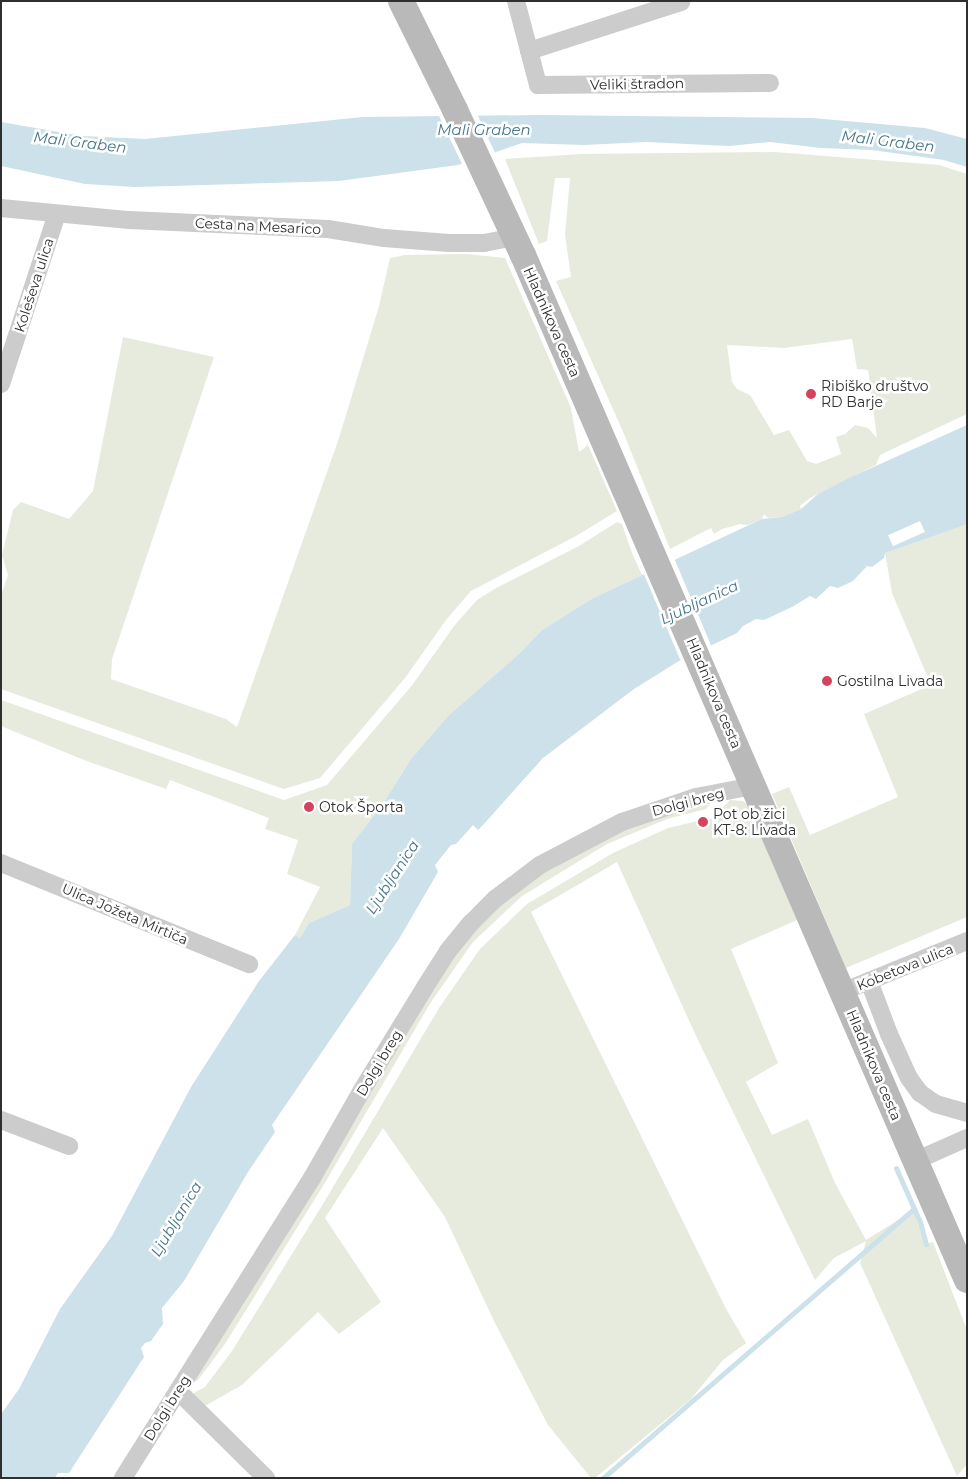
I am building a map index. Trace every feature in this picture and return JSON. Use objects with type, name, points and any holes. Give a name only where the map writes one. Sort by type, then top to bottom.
[{"type":"main road","name":"Hladnikova cesta","points":[[401,1],[515,237],[967,1280]]},
{"type":"street","name":"Veliki štradon","points":[[516,1],[538,85],[770,83]]},
{"type":"street","points":[[529,51],[681,2]]},
{"type":"street","name":"Cesta na Mesarico","points":[[1,208],[129,220],[328,229],[384,238],[449,243],[484,244],[515,237]]},
{"type":"street","name":"Koleševa ulica","points":[[1,384],[57,214]]},
{"type":"street","name":"Dolgi breg","points":[[123,1478],[312,1178],[425,986],[448,950],[471,923],[495,899],[540,865],[622,822],[696,797],[753,786]]},
{"type":"street","name":"Ulica Jožeta Mirtiča","points":[[1,863],[249,964]]},
{"type":"street","name":"Kobetova ulica","points":[[842,992],[967,941]]},
{"type":"street","name":"Hladnikova cesta","points":[[868,981],[909,1078],[920,1093],[936,1104],[967,1113]]},
{"type":"street","points":[[1,1120],[69,1146]]},
{"type":"street","points":[[915,1161],[967,1138]]},
{"type":"street","points":[[178,1392],[266,1478]]},
{"type":"shaded area","points":[[775,152],[939,165],[967,174],[967,414],[880,455],[876,465],[810,498],[800,506],[801,509],[782,517],[768,518],[764,514],[762,519],[748,525],[740,524],[722,529],[714,534],[711,528],[670,549],[624,434],[556,281],[571,277],[565,235],[570,178],[555,178],[547,241],[539,244],[505,159],[582,154]],"holes":[[[852,339],[857,369],[868,370],[877,438],[868,428],[855,425],[845,434],[836,437],[841,454],[816,464],[807,461],[789,430],[774,435],[750,395],[737,389],[732,382],[727,345],[784,348]]]},
{"type":"shaded area","points":[[466,254],[505,258],[571,408],[579,452],[588,445],[617,511],[576,536],[471,591],[446,620],[405,678],[320,778],[284,789],[1,689],[1,595],[8,575],[2,555],[13,510],[21,502],[69,519],[93,491],[123,337],[214,357],[112,659],[111,679],[226,719],[237,727],[339,438],[379,306],[390,258],[405,255]]},
{"type":"shaded area","points":[[617,522],[622,524],[642,575],[593,598],[542,630],[520,653],[448,716],[411,759],[382,805],[352,844],[350,905],[309,923],[300,938],[295,935],[320,887],[287,874],[298,840],[265,829],[269,818],[170,780],[166,789],[84,760],[1,726],[1,700],[284,800],[327,785],[413,684],[454,626],[477,600],[496,588],[579,546]]},
{"type":"shaded area","points":[[967,522],[967,917],[846,968],[772,794],[789,787],[810,835],[898,797],[864,714],[931,685],[892,593],[885,553]]},
{"type":"shaded area","points":[[730,800],[743,801],[748,805],[797,920],[731,949],[778,1063],[746,1082],[772,1135],[808,1119],[835,1183],[866,1240],[914,1210],[924,1244],[933,1242],[967,1330],[967,1464],[957,1476],[860,1263],[866,1241],[834,1258],[815,1280],[697,1038],[617,862],[531,912],[725,1307],[746,1343],[723,1360],[691,1399],[595,1478],[591,1478],[548,1425],[495,1323],[445,1217],[383,1128],[325,1218],[381,1302],[339,1334],[318,1312],[242,1385],[203,1407],[192,1394],[205,1387],[232,1351],[323,1204],[439,1008],[480,949],[527,904],[613,853],[668,828],[714,817],[713,814]]},
{"type":"shaded area","points":[[709,802],[710,804],[706,809],[667,819],[607,844],[522,896],[473,942],[431,1002],[326,1181],[225,1344],[198,1380],[187,1386],[453,952],[528,879],[604,835]]},
{"type":"water","name":"Mali Graben","points":[[542,115],[812,118],[925,128],[967,139],[967,167],[944,160],[872,150],[821,148],[770,142],[729,146],[646,142],[584,145],[522,143],[458,165],[339,181],[135,187],[85,184],[1,166],[1,122],[82,136],[145,139],[363,117]]},
{"type":"water","name":"Ljubljanica","points":[[967,425],[967,524],[885,553],[884,558],[872,567],[867,566],[853,581],[838,588],[830,586],[816,599],[810,596],[764,620],[756,619],[743,626],[737,633],[679,661],[634,689],[543,758],[478,830],[473,825],[456,844],[451,845],[435,865],[438,872],[399,939],[272,1125],[275,1132],[248,1172],[184,1281],[162,1308],[163,1324],[151,1341],[145,1343],[141,1348],[144,1357],[69,1473],[58,1473],[55,1478],[1,1478],[1,1414],[19,1389],[60,1309],[112,1236],[191,1087],[259,981],[295,935],[300,938],[309,923],[350,905],[352,844],[382,805],[411,759],[448,716],[520,653],[542,630],[593,598],[762,519],[782,517],[801,509],[818,494],[849,478]]},
{"type":"pier","points":[[438,114],[477,114],[496,155],[463,166]]},
{"type":"pier","points":[[920,521],[925,532],[893,546],[888,535]]},
{"type":"pier","points":[[674,558],[712,647],[681,661],[643,571]]},
{"type":"waterway","points":[[896,1168],[920,1222],[926,1244]]},
{"type":"waterway","points":[[603,1478],[914,1209]]},
{"type":"place","name":"Ribiško društvo RD Barje","points":[[811,394]]},
{"type":"place","name":"Gostilna Livada","points":[[827,681]]},
{"type":"place","name":"Otok Športa","points":[[309,807]]},
{"type":"place","name":"Pot ob žici KT-8: Livada","points":[[703,822]]}]
